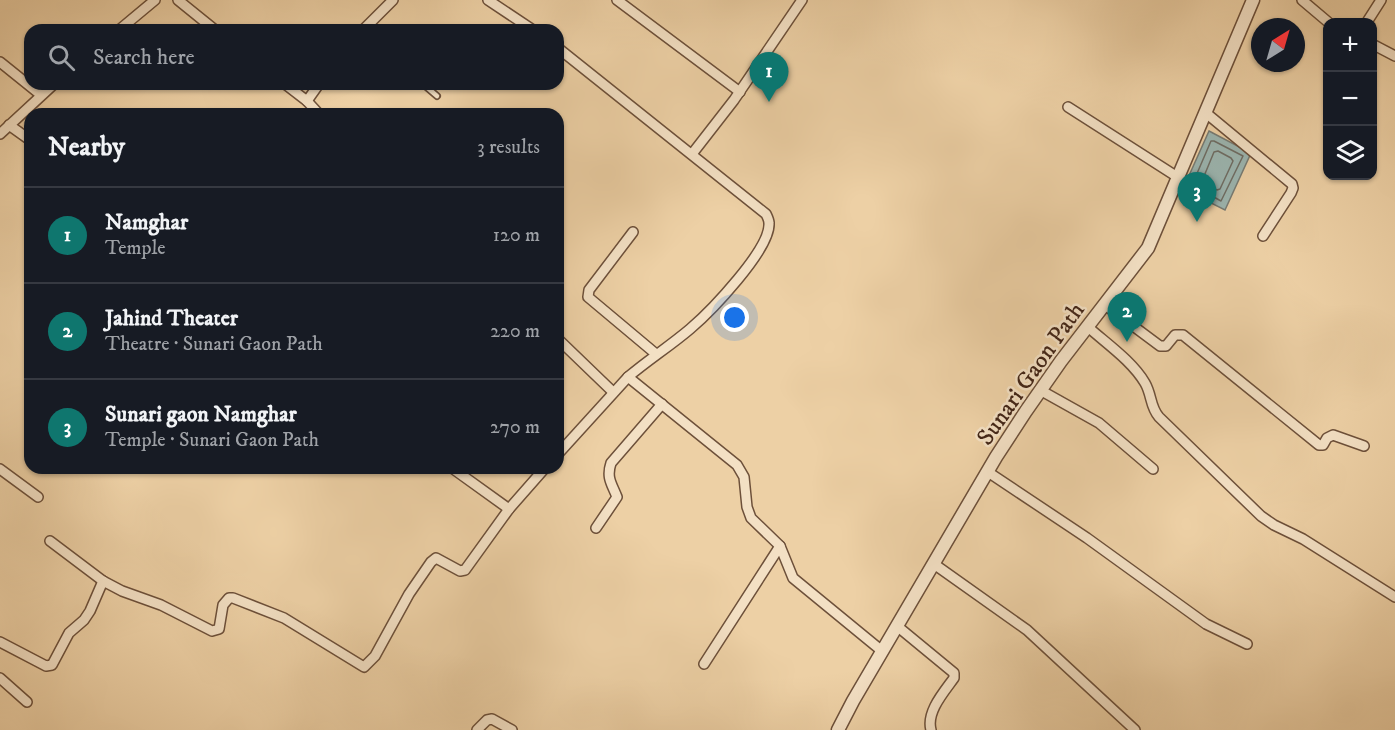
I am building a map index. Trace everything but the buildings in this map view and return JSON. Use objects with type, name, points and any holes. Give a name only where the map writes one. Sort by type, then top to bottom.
[{"type":"street","points":[[126,24],[154,0]]},
{"type":"street","points":[[178,0],[208,24]]},
{"type":"street","points":[[369,24],[393,0]]},
{"type":"street","points":[[488,0],[524,24]]},
{"type":"street","points":[[617,0],[740,92]]},
{"type":"street","points":[[692,154],[740,92],[802,0]]},
{"type":"street","name":"Sunari Gaon Path","points":[[838,730],[988,472],[1040,390],[1148,248],[1253,0]]},
{"type":"street","points":[[1302,0],[1323,18]]},
{"type":"street","points":[[1370,18],[1381,0]]},
{"type":"street","points":[[1377,47],[1395,56]]},
{"type":"street","points":[[564,53],[766,214],[770,222],[768,231],[746,270],[715,305],[689,329],[628,377],[564,447]]},
{"type":"street","points":[[0,62],[24,81]]},
{"type":"street","points":[[35,90],[41,95]]},
{"type":"street","points":[[27,108],[47,90]]},
{"type":"street","points":[[293,90],[313,108]]},
{"type":"street","points":[[307,101],[315,90]]},
{"type":"street","points":[[1068,107],[1179,177]]},
{"type":"street","points":[[0,134],[24,110]]},
{"type":"street","points":[[1206,113],[1292,184],[1291,193],[1263,236]]},
{"type":"street","points":[[9,124],[24,135]]},
{"type":"street","points":[[633,232],[589,290],[588,297],[656,354]]},
{"type":"street","points":[[1105,305],[1160,346],[1166,346],[1175,335],[1183,335],[1319,445],[1323,445],[1327,438],[1333,435],[1364,446]]},
{"type":"street","points":[[1088,327],[1139,374],[1150,392],[1152,407],[1159,417],[1261,516],[1303,539],[1395,597]]},
{"type":"street","points":[[564,345],[613,392]]},
{"type":"street","points":[[628,377],[737,465],[744,477],[745,495],[751,518],[780,546],[789,571],[799,584],[882,651]]},
{"type":"street","points":[[1040,390],[1099,423],[1152,469]]},
{"type":"street","points":[[596,528],[616,501],[608,478],[611,463],[662,404]]},
{"type":"street","points":[[0,469],[38,497]]},
{"type":"street","points":[[988,472],[1087,538],[1197,618],[1247,644]]},
{"type":"street","points":[[460,474],[509,509]]},
{"type":"street","points":[[50,542],[122,591],[161,605],[214,632],[220,627],[223,605],[227,599],[233,598],[284,618],[364,667],[375,656],[409,594],[433,560],[438,559],[460,571],[465,570],[509,509],[540,474]]},
{"type":"street","points":[[704,664],[780,546]]},
{"type":"street","points":[[934,564],[1027,630],[1135,730]]},
{"type":"street","points":[[0,642],[49,667],[55,662],[69,633],[84,620],[90,611],[103,580]]},
{"type":"street","points":[[897,626],[954,673],[954,678],[930,721],[932,730]]},
{"type":"street","points":[[0,678],[27,702]]},
{"type":"street","points":[[477,730],[487,720],[492,719],[512,730]]},
{"type":"lane","points":[[430,90],[436,96]]},
{"type":"water","points":[[1209,131],[1251,153],[1225,210],[1183,189]]},
{"type":"place","name":"Namghar","points":[[769,102]]},
{"type":"place","name":"Sunari gaon Namghar","points":[[1197,222]]},
{"type":"place","name":"Jahind Theater","points":[[1127,342]]}]
